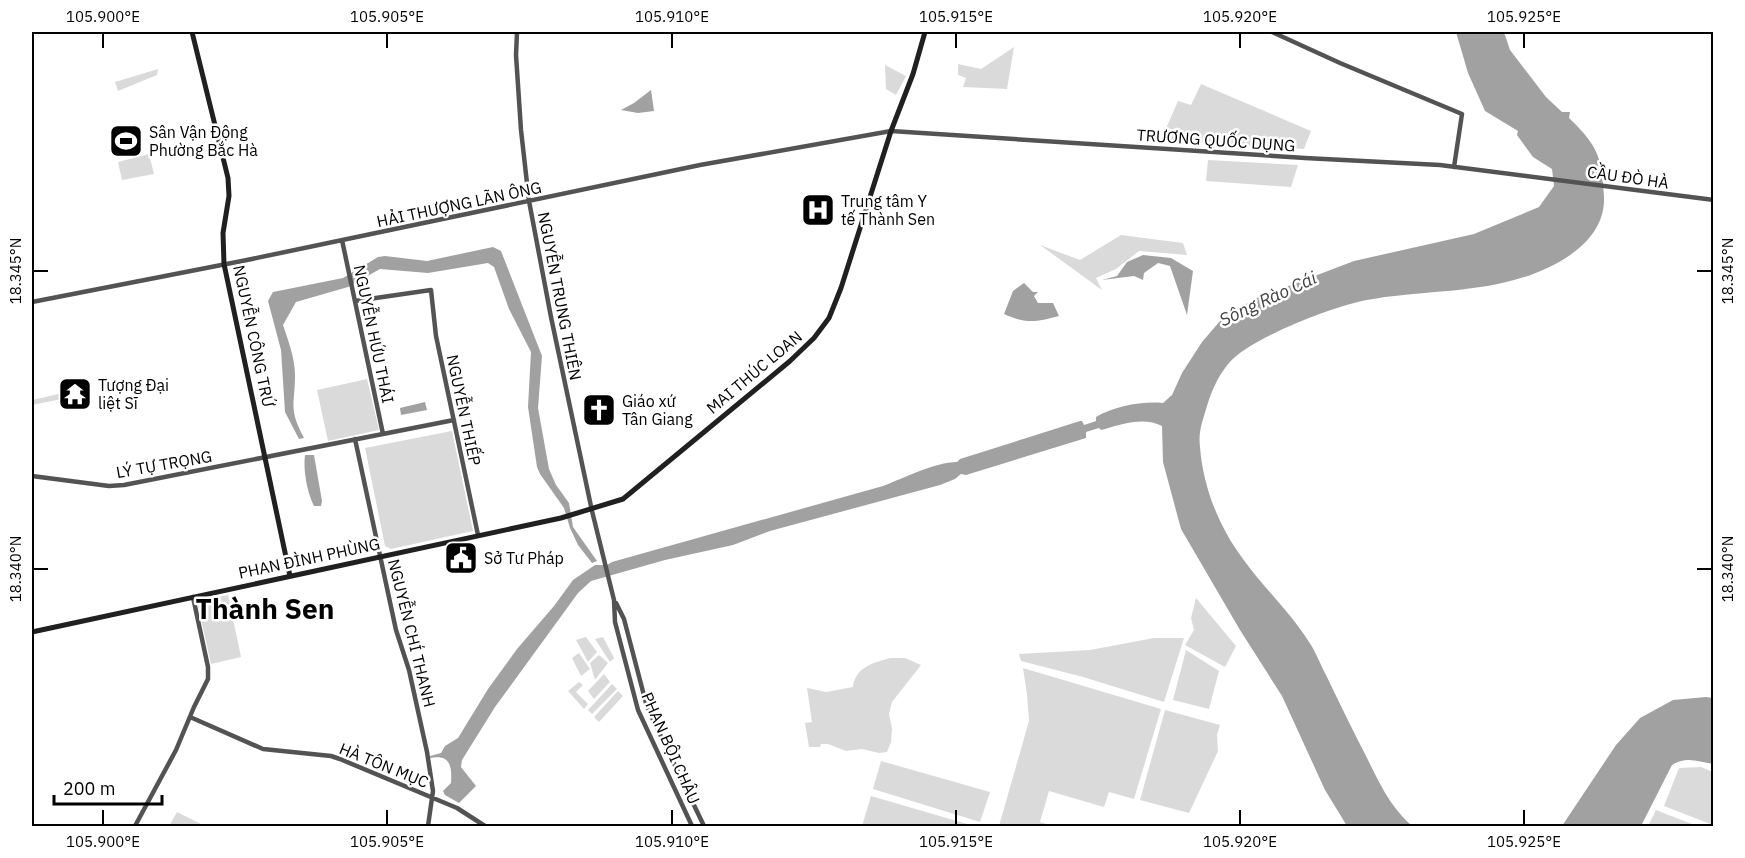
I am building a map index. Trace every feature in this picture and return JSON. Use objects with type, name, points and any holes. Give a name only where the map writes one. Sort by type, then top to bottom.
[{"type":"main road","name":"NGUYỄN CÔNG TRỨ","points":[[192,32],[228,178],[229,196],[223,233],[224,264],[290,576]]},
{"type":"main road","name":"MAI THÚC LOAN","points":[[592,511],[623,500],[759,388],[814,338],[829,318],[841,288],[891,131],[913,74],[925,32]]},
{"type":"main road","name":"PHAN ĐÌNH PHÙNG","points":[[32,632],[592,511]]},
{"type":"street","name":"NGUYỄN TRUNG THIÊN","points":[[517,32],[516,55],[521,130],[529,201],[592,511],[614,600]]},
{"type":"street","points":[[1272,32],[1462,114],[1454,167]]},
{"type":"street","name":"HẢI THƯỢNG LÃN ÔNG","points":[[32,302],[700,165],[891,131]]},
{"type":"street","name":"TRƯƠNG QUỐC DỤNG","points":[[891,131],[1454,167],[1540,177]]},
{"type":"street","name":"CẦU ĐÒ HÀ","points":[[1540,177],[1713,200]]},
{"type":"street","name":"NGUYỄN HỨU THÁI","points":[[342,240],[383,434]]},
{"type":"street","name":"NGUYỄN THIẾP","points":[[355,301],[431,290],[436,336],[478,535]]},
{"type":"street","name":"LÝ TỰ TRỌNG","points":[[32,476],[86,484],[124,485],[454,420]]},
{"type":"street","name":"NGUYỄN CHÍ THANH","points":[[355,439],[396,630],[409,670],[422,725],[433,790],[428,826]]},
{"type":"street","points":[[135,826],[176,750],[206,685],[209,673],[193,597]]},
{"type":"street","name":"PHAN BỘI CHÂU","points":[[614,600],[615,622],[638,710],[692,826]]},
{"type":"street","name":"PHAN BỘI CHÂU","points":[[614,600],[624,620],[647,707],[704,826]]},
{"type":"street","name":"HÀ TÔN MỤC","points":[[190,717],[263,749],[331,756],[463,811],[485,826]]},
{"type":"shaded area","points":[[1014,47],[1007,89],[963,87],[966,78],[958,75],[958,64],[981,69]]},
{"type":"shaded area","points":[[885,65],[906,76],[896,95],[886,89]]},
{"type":"shaded area","points":[[158,69],[157,75],[118,91],[115,82]]},
{"type":"shaded area","points":[[1201,84],[1311,131],[1304,149],[1161,140],[1178,101],[1191,105]]},
{"type":"shaded area","points":[[149,154],[154,174],[122,180],[118,162]]},
{"type":"shaded area","points":[[1208,160],[1298,165],[1291,187],[1206,181]]},
{"type":"shaded area","points":[[1121,235],[1183,243],[1187,255],[1139,251],[1116,269],[1096,278],[1102,290],[1040,245],[1080,260]]},
{"type":"shaded area","points":[[367,379],[379,430],[328,441],[317,390]]},
{"type":"shaded area","points":[[81,389],[82,395],[32,405],[32,400]]},
{"type":"shaded area","points":[[452,431],[473,531],[391,549],[385,546],[365,448]]},
{"type":"shaded area","points":[[228,595],[241,657],[211,664],[197,601]]},
{"type":"shaded area","points":[[1196,598],[1236,646],[1225,667],[1185,645],[1194,630],[1191,618]]},
{"type":"shaded area","points":[[586,637],[597,652],[588,662],[576,640]]},
{"type":"shaded area","points":[[603,637],[614,658],[610,662],[595,639]]},
{"type":"shaded area","points":[[1154,638],[1184,638],[1164,702],[1021,661],[1019,654],[1090,650]]},
{"type":"shaded area","points":[[1186,650],[1219,671],[1209,709],[1173,700]]},
{"type":"shaded area","points":[[579,653],[590,669],[581,676],[572,658]]},
{"type":"shaded area","points":[[599,655],[608,663],[595,680],[590,663]]},
{"type":"shaded area","points":[[890,658],[905,658],[921,665],[892,702],[889,714],[892,728],[891,742],[887,752],[879,753],[862,749],[846,751],[828,744],[809,747],[805,723],[812,722],[807,688],[826,692],[853,687],[857,675],[866,667]]},
{"type":"shaded area","points":[[1023,668],[1161,709],[1134,799],[1109,792],[1104,807],[1049,791],[1040,822],[1053,826],[999,826],[1029,721]]},
{"type":"shaded area","points":[[604,674],[610,682],[594,699],[588,691]]},
{"type":"shaded area","points":[[579,682],[583,685],[576,692],[588,704],[584,709],[568,691]]},
{"type":"shaded area","points":[[612,684],[617,689],[592,714],[588,710]]},
{"type":"shaded area","points":[[618,691],[623,696],[599,722],[594,717]]},
{"type":"shaded area","points":[[1165,710],[1220,725],[1217,735],[1218,751],[1189,813],[1140,800]]},
{"type":"shaded area","points":[[881,761],[990,792],[980,822],[873,789]]},
{"type":"shaded area","points":[[1701,767],[1713,772],[1713,825],[1664,806],[1679,768]]},
{"type":"shaded area","points":[[871,796],[974,826],[862,826]]},
{"type":"shaded area","points":[[1656,810],[1697,826],[1648,826]]},
{"type":"shaded area","points":[[177,812],[205,826],[169,826]]},
{"type":"water","name":"Sông Rào Cái","points":[[1456,32],[1504,32],[1510,50],[1546,97],[1562,112],[1570,112],[1569,118],[1592,145],[1600,162],[1604,197],[1602,213],[1596,228],[1587,241],[1574,252],[1545,269],[1529,275],[1460,290],[1352,303],[1294,324],[1255,343],[1229,363],[1219,378],[1202,421],[1200,436],[1202,462],[1209,492],[1234,547],[1294,620],[1311,646],[1381,785],[1397,810],[1412,826],[1347,826],[1325,790],[1282,696],[1181,529],[1163,462],[1162,426],[1147,422],[1132,422],[1101,430],[1099,428],[1086,432],[1086,438],[966,475],[961,474],[940,485],[770,531],[733,545],[665,560],[591,581],[578,593],[495,707],[462,760],[461,767],[476,786],[459,803],[445,795],[443,791],[451,783],[449,763],[442,758],[430,758],[430,756],[441,753],[445,746],[458,738],[488,689],[517,649],[573,580],[595,565],[607,565],[883,486],[929,467],[957,462],[960,459],[1080,421],[1084,425],[1096,421],[1096,417],[1120,407],[1163,403],[1172,395],[1182,373],[1202,342],[1220,321],[1254,299],[1354,261],[1474,234],[1539,207],[1554,186],[1552,169],[1533,157],[1517,135],[1518,131],[1485,111],[1468,73]]},
{"type":"water","points":[[651,90],[654,111],[638,113],[621,110],[634,103]]},
{"type":"water","points":[[493,247],[501,251],[542,356],[538,408],[549,469],[556,485],[569,503],[573,527],[597,561],[592,563],[578,545],[564,508],[537,467],[528,407],[531,352],[509,309],[494,267],[488,263],[428,273],[380,269],[348,287],[296,302],[283,325],[295,369],[294,413],[304,438],[299,439],[285,412],[281,350],[268,301],[273,292],[343,278],[378,257],[427,261]]},
{"type":"water","points":[[1143,255],[1171,258],[1193,271],[1187,315],[1170,266],[1158,263],[1144,273],[1143,280],[1134,276],[1102,280],[1117,276],[1127,262]]},
{"type":"water","points":[[1024,283],[1033,292],[1038,292],[1034,296],[1038,303],[1053,303],[1059,316],[1031,321],[1004,314],[1013,291]]},
{"type":"water","points":[[425,402],[427,410],[401,415],[400,408]]},
{"type":"water","points":[[305,455],[314,455],[321,506],[314,506],[309,494],[305,474]]},
{"type":"water","points":[[1713,698],[1713,764],[1687,760],[1672,765],[1641,826],[1562,826],[1616,745],[1640,718],[1673,700]]},
{"type":"place","name":"Sân Vận Động Phường Bắc Hà","points":[[126,141]]},
{"type":"place","name":"Trung tâm Y tế Thành Sen","points":[[818,210]]},
{"type":"place","name":"Tượng Đại liệt Sĩ","points":[[75,394]]},
{"type":"place","name":"Giáo xứ Tân Giang","points":[[599,410]]},
{"type":"place","name":"Sở Tư Pháp","points":[[461,558]]},
{"type":"district","name":"Thành Sen","points":[[265,609]]}]
